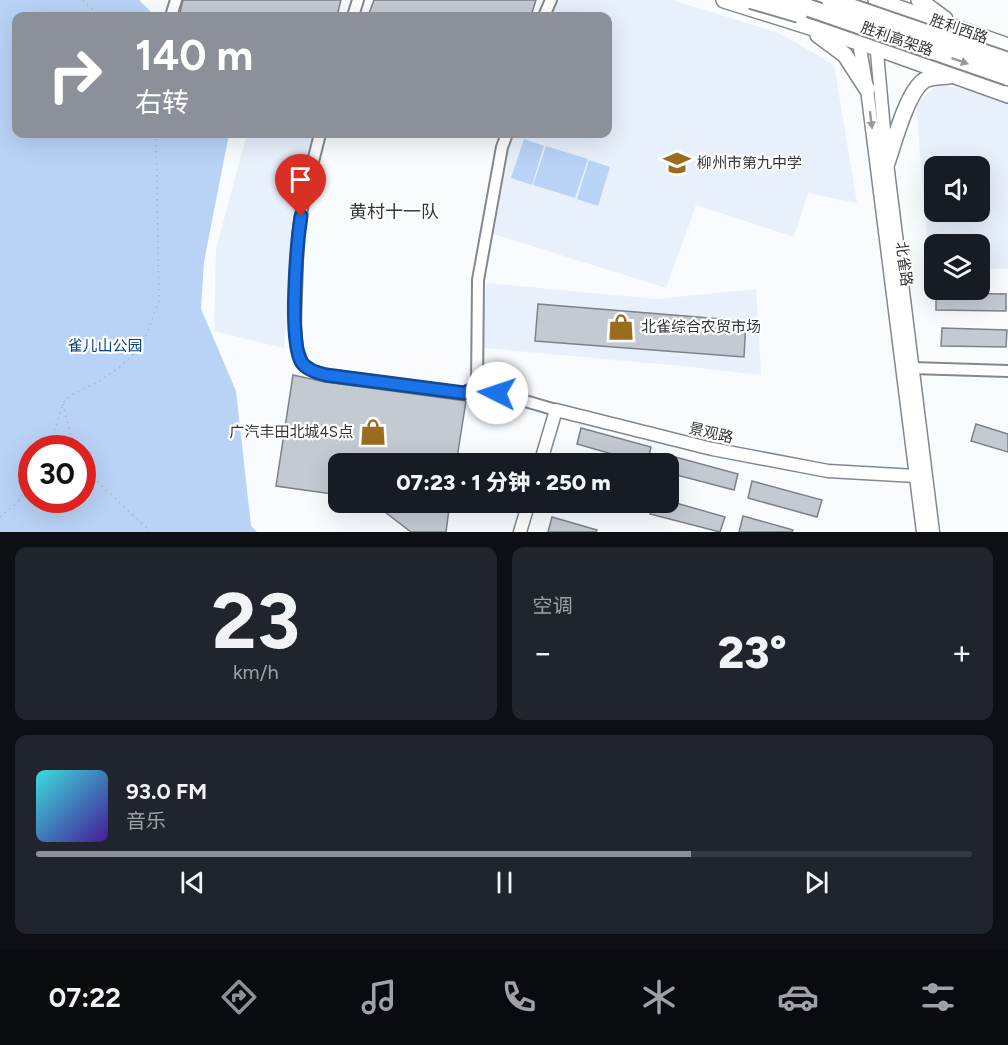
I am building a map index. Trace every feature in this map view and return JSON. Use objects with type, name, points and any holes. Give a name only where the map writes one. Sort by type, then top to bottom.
[{"type":"main road","points":[[724,0],[774,14],[825,39],[845,55],[867,89]]},
{"type":"main road","points":[[751,0],[886,35]]},
{"type":"main road","name":"胜利高架路","points":[[786,0],[1008,77]]},
{"type":"main road","name":"胜利高架路","points":[[830,0],[886,35],[1008,61]]},
{"type":"main road","points":[[848,0],[886,35],[952,76],[1008,94]]},
{"type":"main road","name":"胜利西路","points":[[876,0],[1008,46]]},
{"type":"main road","points":[[919,0],[960,29]]},
{"type":"main road","points":[[794,23],[858,42],[886,35]]},
{"type":"main road","points":[[887,163],[903,117],[922,82],[932,77],[952,76]]},
{"type":"street","name":"北雀路","points":[[852,0],[867,89],[923,532]]},
{"type":"street","name":"北雀路","points":[[870,0],[886,35],[887,163],[933,532]]},
{"type":"street","points":[[319,138],[304,197],[298,235],[295,325],[297,349],[303,364],[313,371],[326,375],[464,393],[477,387],[556,410],[543,453]]},
{"type":"street","points":[[477,387],[478,280],[505,138]]},
{"type":"street","points":[[912,368],[1008,371]]},
{"type":"street","name":"景观路","points":[[556,410],[712,449],[828,471],[916,476]]},
{"type":"street","points":[[520,532],[526,513]]},
{"type":"path","points":[[83,0],[95,12]]},
{"type":"path","points":[[53,435],[63,403],[71,395],[101,380],[120,367],[142,346],[159,302],[156,138]]},
{"type":"path","points":[[63,403],[71,435]]},
{"type":"path","points":[[96,479],[149,532]]},
{"type":"path","points":[[0,517],[18,502]]},
{"type":"shaded area","name":"柳州市第九中学","points":[[554,0],[672,0],[779,33],[834,65],[857,203],[808,193],[794,237],[696,205],[666,288],[487,232],[511,138],[612,138],[612,12],[549,12]]},
{"type":"shaded area","points":[[939,85],[966,89],[1008,104],[1008,269],[990,269],[990,234],[926,234],[925,222],[990,222],[990,156],[924,156],[924,205],[916,102]]},
{"type":"shaded area","points":[[246,138],[314,138],[297,219],[284,348],[214,331],[216,249]]},
{"type":"shaded area","name":"北雀综合农贸市场","points":[[486,283],[657,299],[756,289],[761,375],[484,348]]},
{"type":"green space","name":"雀儿山公园","points":[[0,0],[139,0],[151,12],[12,12],[12,138],[228,138],[204,262],[201,309],[236,391],[251,526],[257,532],[0,532]]},
{"type":"green space","points":[[524,139],[544,146],[532,185],[511,178]]},
{"type":"green space","points":[[546,146],[588,159],[575,198],[533,185]]},
{"type":"green space","points":[[589,160],[610,167],[598,206],[577,199]]},
{"type":"building","points":[[183,0],[341,0],[338,12],[180,12]]},
{"type":"building","points":[[374,0],[536,0],[532,12],[370,12]]},
{"type":"building","points":[[990,294],[1006,294],[1006,311],[936,310],[936,300],[990,300]]},
{"type":"building","points":[[538,304],[746,321],[744,357],[535,341]]},
{"type":"building","points":[[942,328],[1007,330],[1006,347],[941,346]]},
{"type":"building","name":"广汽丰田北城4S点","points":[[293,375],[325,382],[466,401],[458,453],[328,453],[328,493],[276,486]]},
{"type":"building","points":[[976,424],[1008,434],[1008,452],[971,441]]},
{"type":"building","points":[[581,428],[651,447],[650,453],[608,453],[577,444]]},
{"type":"building","points":[[679,458],[738,474],[734,490],[679,476]]},
{"type":"building","points":[[752,481],[822,500],[817,517],[748,498]]},
{"type":"building","points":[[679,504],[725,517],[720,532],[650,514],[679,513]]},
{"type":"building","points":[[386,513],[449,513],[446,532],[411,532]]},
{"type":"building","points":[[743,516],[793,530],[792,532],[739,532]]},
{"type":"building","points":[[552,517],[597,530],[596,532],[548,532]]},
{"type":"place","name":"柳州市第九中学","points":[[677,163]]},
{"type":"place","name":"北雀综合农贸市场","points":[[621,327]]},
{"type":"place","name":"广汽丰田北城4S点","points":[[373,432]]},
{"type":"district","name":"黄村十一队","points":[[394,212]]},
{"type":"route","points":[[301,216],[295,284],[295,325],[297,349],[303,364],[313,371],[326,375],[464,393],[477,387],[497,393]]}]
